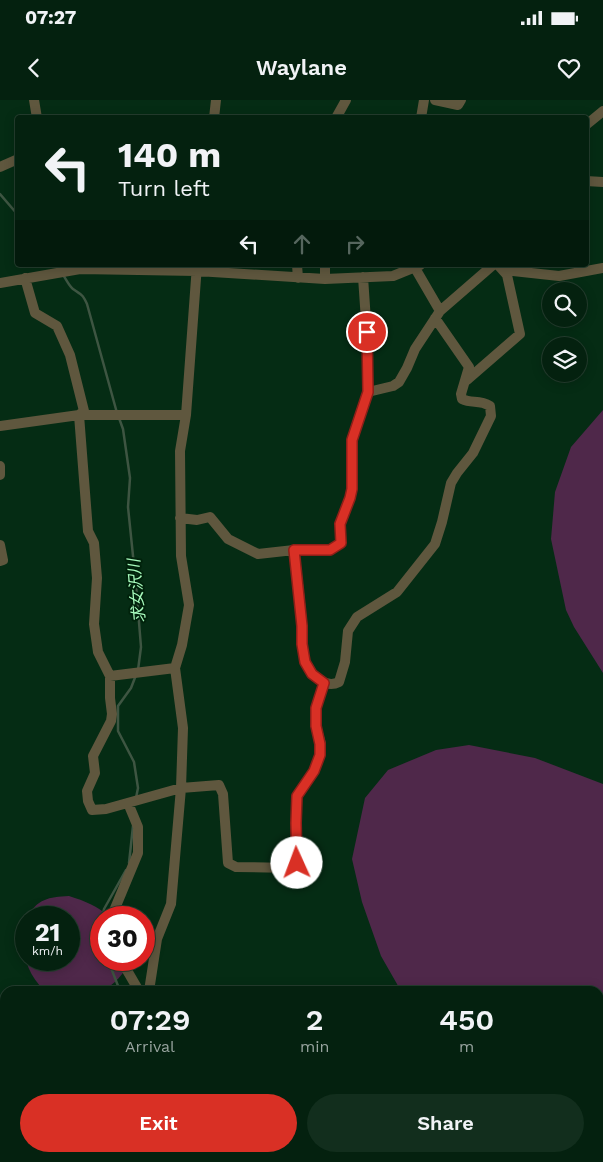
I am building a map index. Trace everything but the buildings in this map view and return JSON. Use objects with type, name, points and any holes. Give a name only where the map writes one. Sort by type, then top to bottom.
[{"type":"street","points":[[34,100],[36,115]]},
{"type":"street","points":[[214,115],[216,100]]},
{"type":"street","points":[[338,115],[346,100]]},
{"type":"street","points":[[422,115],[424,100]]},
{"type":"street","points":[[435,100],[458,105],[461,100]]},
{"type":"street","points":[[589,123],[603,111]]},
{"type":"street","points":[[0,167],[15,160]]},
{"type":"street","points":[[589,181],[603,182]]},
{"type":"street","points":[[0,283],[79,267],[197,268],[325,279],[393,276],[415,267]]},
{"type":"street","points":[[297,267],[298,278]]},
{"type":"street","points":[[324,267],[325,279]]},
{"type":"street","points":[[294,550],[305,662],[312,674],[324,683],[333,685],[339,682],[348,631],[357,617],[397,592],[435,544],[451,483],[456,473],[473,453],[491,416],[490,406],[483,402],[465,401],[462,399],[461,394],[469,367],[438,315],[417,267]]},
{"type":"street","points":[[368,392],[393,386],[399,382],[415,349],[438,315],[492,267]]},
{"type":"street","points":[[150,986],[156,939],[171,904],[181,788],[183,728],[175,668],[182,645],[189,606],[181,556],[180,451],[186,415],[197,268]]},
{"type":"street","points":[[466,380],[520,334],[507,275],[501,268]]},
{"type":"street","points":[[501,268],[560,276],[603,268]]},
{"type":"street","points":[[180,518],[197,520],[210,517],[228,539],[258,554],[294,550],[330,550],[341,543],[340,524],[352,489],[352,440],[368,392],[368,350],[363,277]]},
{"type":"street","points":[[25,278],[35,313],[57,326],[70,355],[84,411],[79,415]]},
{"type":"street","points":[[0,426],[79,415],[186,415]]},
{"type":"street","points":[[79,415],[88,531],[94,543],[97,578],[94,624],[98,652],[110,676],[112,714],[111,722],[93,756],[95,774],[87,791],[88,801],[92,810],[106,809],[181,788],[219,785],[223,794],[228,863],[236,867],[295,866],[297,796],[314,771],[320,755],[320,744],[316,726],[316,708],[324,683]]},
{"type":"street","points":[[0,466],[0,475]]},
{"type":"street","points":[[0,545],[3,560],[0,560]]},
{"type":"street","points":[[110,676],[175,668]]},
{"type":"street","points":[[116,906],[138,853],[138,827],[128,803]]},
{"type":"street","points":[[127,971],[136,986]]},
{"type":"shaded area","points":[[603,410],[603,673],[574,627],[566,610],[551,539],[555,492],[571,447]]},
{"type":"shaded area","points":[[469,745],[535,758],[603,784],[603,986],[398,986],[381,956],[362,902],[352,859],[365,798],[388,770],[436,750]]},
{"type":"shaded area","points":[[69,896],[94,906],[90,906],[90,971],[124,971],[115,982],[110,986],[41,986],[30,971],[80,971],[80,906],[35,906],[49,898]]},
{"type":"waterway","name":"求女沢川","points":[[0,194],[15,212]]},
{"type":"waterway","name":"求女沢川","points":[[63,275],[87,304],[117,413]]},
{"type":"waterway","name":"求女沢川","points":[[119,418],[123,429],[130,478],[128,507],[141,647],[138,670]]},
{"type":"waterway","name":"求女沢川","points":[[136,675],[131,688],[118,706],[118,731],[134,762],[138,788],[136,798]]},
{"type":"waterway","name":"求女沢川","points":[[129,863],[133,826]]},
{"type":"waterway","name":"求女沢川","points":[[106,906],[126,870]]},
{"type":"waterway","name":"求女沢川","points":[[112,971],[118,986]]},
{"type":"route","points":[[297,863],[297,796],[314,771],[320,755],[320,744],[316,726],[316,708],[324,683],[312,674],[305,662],[294,550],[330,550],[341,543],[340,524],[352,489],[352,440],[368,392],[367,332]]}]
